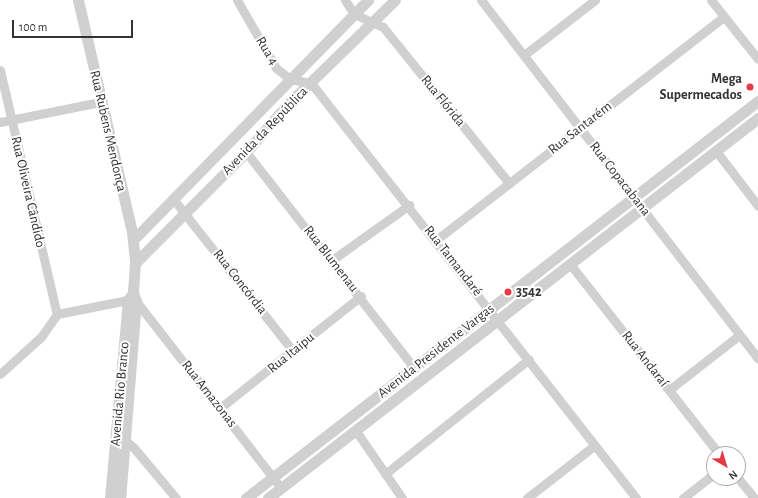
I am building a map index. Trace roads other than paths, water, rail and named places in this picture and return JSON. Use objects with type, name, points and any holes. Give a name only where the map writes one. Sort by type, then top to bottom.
[{"type":"street","name":"Rua Rubens Mendonça","points":[[78,0],[100,102],[133,240],[135,263]]},
{"type":"street","name":"Rua 4","points":[[237,0],[276,68],[290,79],[311,83]]},
{"type":"street","points":[[345,0],[354,14]]},
{"type":"street","name":"Avenida da República","points":[[133,240],[174,200],[368,0]]},
{"type":"street","name":"Avenida da República","points":[[135,263],[186,214],[246,152],[288,104],[395,0]]},
{"type":"street","name":"Rua Copacabana","points":[[481,0],[635,196],[738,336],[758,359]]},
{"type":"street","points":[[524,55],[594,0]]},
{"type":"street","points":[[711,0],[758,59]]},
{"type":"street","name":"Rua Flórida","points":[[354,14],[373,21],[383,27],[510,183]]},
{"type":"street","name":"Rua Santarém","points":[[436,240],[724,17]]},
{"type":"street","name":"Rua Oliveira Cândido","points":[[0,70],[57,314]]},
{"type":"street","name":"Rua Tamandaré","points":[[311,83],[409,205],[636,498]]},
{"type":"street","name":"Avenida Presidente Vargas","points":[[246,498],[758,101]]},
{"type":"street","points":[[0,122],[100,102]]},
{"type":"street","name":"Avenida Presidente Vargas","points":[[268,498],[758,118]]},
{"type":"street","points":[[716,151],[758,206]]},
{"type":"street","name":"Rua Blumenau","points":[[246,152],[361,296],[414,368]]},
{"type":"street","name":"Rua Concórdia","points":[[174,200],[293,351]]},
{"type":"street","points":[[332,260],[409,205]]},
{"type":"street","name":"Avenida Rio Branco","points":[[120,498],[121,437],[135,263]]},
{"type":"street","name":"Rua Andaraí","points":[[570,264],[713,446]]},
{"type":"street","name":"Rua Itaipu","points":[[220,408],[361,296]]},
{"type":"street","points":[[0,374],[41,337],[57,314],[132,298]]},
{"type":"street","name":"Rua Amazonas","points":[[132,298],[220,408],[281,488]]},
{"type":"street","points":[[669,390],[738,336]]},
{"type":"street","points":[[385,474],[529,359]]},
{"type":"street","points":[[356,431],[402,498]]},
{"type":"street","points":[[121,437],[176,498]]},
{"type":"street","name":"Avenida Rio Branco","points":[[110,498],[121,437]]},
{"type":"street","points":[[527,498],[595,445]]},
{"type":"street","points":[[683,498],[706,480]]},
{"type":"street","points":[[744,486],[754,498]]},
{"type":"place","name":"Mega Supermecados","points":[[750,87]]},
{"type":"place","name":"3542","points":[[508,292]]}]
